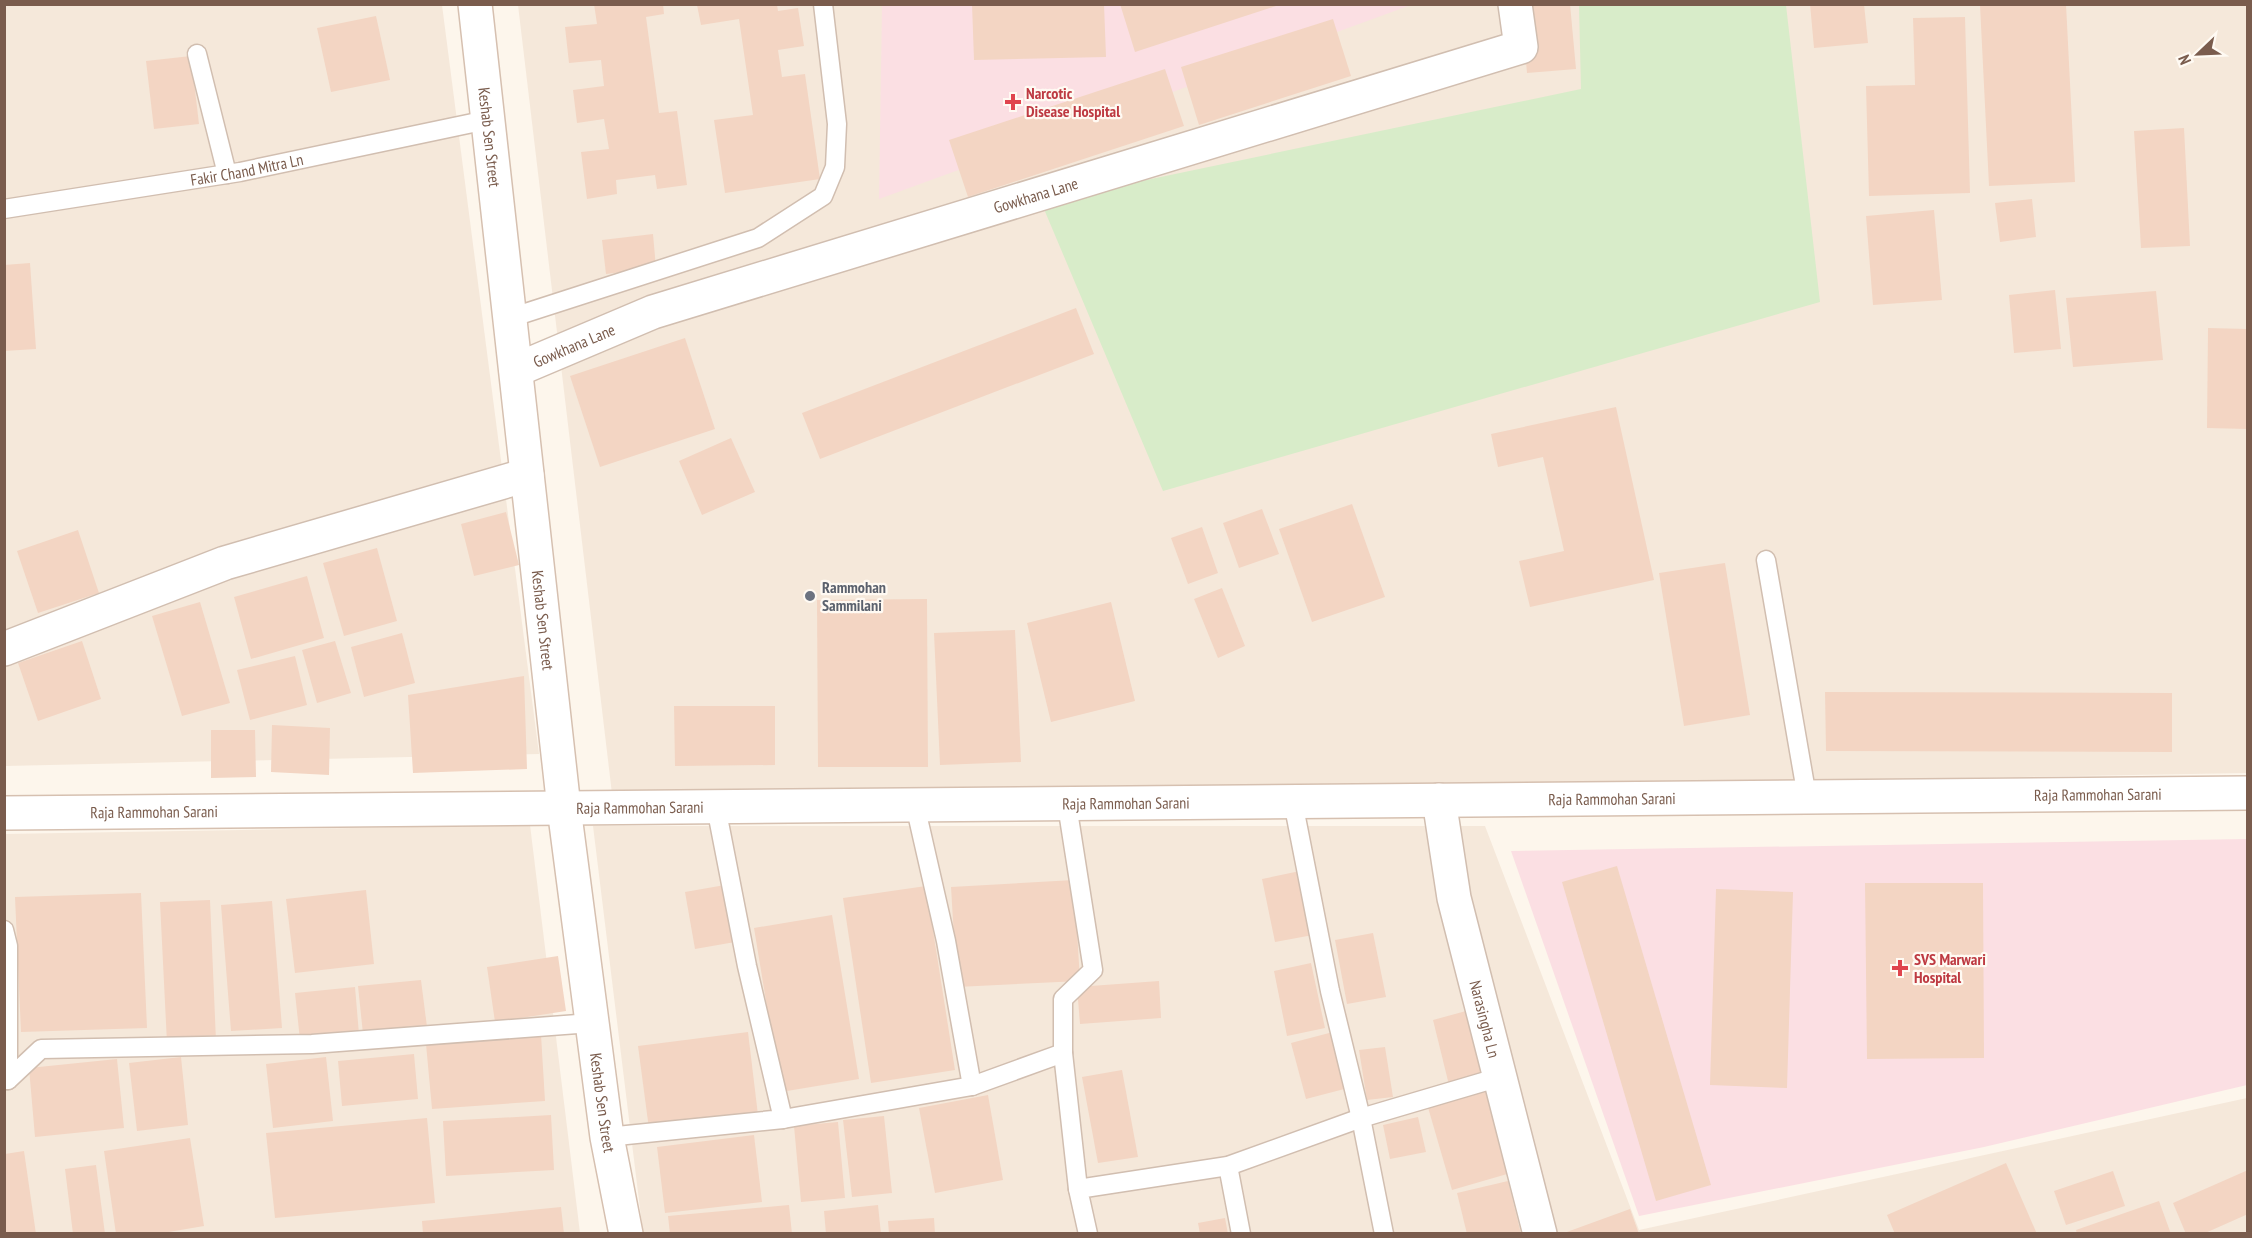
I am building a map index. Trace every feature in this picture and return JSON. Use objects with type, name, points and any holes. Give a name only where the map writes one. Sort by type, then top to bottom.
[{"type":"main road","name":"Keshab Sen Street","points":[[475,4],[564,808],[607,1137],[626,1233]]},
{"type":"main road","name":"Gowkhana Lane","points":[[516,370],[653,312],[1521,47],[1515,4]]},
{"type":"main road","points":[[4,649],[225,563],[527,475]]},
{"type":"main road","name":"Raja Rammohan Sarani","points":[[4,813],[2247,793]]},
{"type":"main road","name":"Narasingha Ln","points":[[1439,800],[1454,898],[1540,1233]]},
{"type":"lane","points":[[510,318],[759,238],[823,196],[835,167],[837,124],[822,4]]},
{"type":"lane","points":[[197,54],[227,174]]},
{"type":"lane","name":"Fakir Chand Mitra Ln","points":[[4,209],[227,174],[487,120]]},
{"type":"lane","points":[[1766,560],[1808,797]]},
{"type":"lane","points":[[1293,802],[1330,991],[1361,1118],[1384,1233]]},
{"type":"lane","points":[[915,805],[946,941],[972,1086]]},
{"type":"lane","points":[[1067,805],[1093,970],[1063,999],[1063,1053],[1078,1189],[1088,1233]]},
{"type":"lane","points":[[716,807],[747,966],[783,1119]]},
{"type":"lane","points":[[4,930],[8,946],[6,1080]]},
{"type":"lane","points":[[6,1080],[41,1049],[312,1044],[591,1023]]},
{"type":"lane","points":[[607,1137],[783,1119],[972,1086],[1063,1053]]},
{"type":"lane","points":[[1078,1189],[1228,1167],[1361,1118],[1500,1077]]},
{"type":"lane","points":[[1228,1167],[1241,1233]]},
{"type":"shaded area","points":[[4,5],[442,5],[539,754],[5,766]]},
{"type":"shaded area","points":[[518,5],[2247,5],[2247,773],[613,802]]},
{"type":"shaded area","name":"Narcotic Disease Hospital","points":[[882,5],[1411,5],[879,199]]},
{"type":"shaded area","points":[[530,825],[580,1233],[5,1233],[4,834]]},
{"type":"shaded area","points":[[593,826],[1485,826],[1639,1230],[2247,1098],[2247,1233],[643,1233]]},
{"type":"shaded area","name":"SVS Marwari Hospital","points":[[2247,839],[2247,1085],[1984,1147],[1639,1216],[1511,851]]},
{"type":"green space","points":[[1579,5],[1786,5],[1820,302],[1163,491],[1041,202],[1581,89]]},
{"type":"building","points":[[594,4],[663,4],[664,14],[646,17],[659,113],[677,111],[687,185],[657,189],[655,175],[616,180],[617,194],[587,199],[581,152],[609,149],[604,119],[577,123],[573,90],[604,86],[601,60],[569,63],[565,27],[597,24]]},
{"type":"building","points":[[972,4],[1104,4],[1106,57],[974,60]]},
{"type":"building","points":[[1120,4],[1279,4],[1279,5],[1135,52]]},
{"type":"building","points":[[1521,4],[1570,4],[1576,69],[1527,73]]},
{"type":"building","points":[[1810,4],[1864,4],[1868,43],[1814,48]]},
{"type":"building","points":[[2066,4],[2075,182],[1989,186],[1980,5]]},
{"type":"building","points":[[697,5],[777,5],[778,11],[798,8],[804,46],[778,50],[782,77],[805,74],[820,179],[725,193],[714,120],[753,115],[739,19],[701,25]]},
{"type":"building","points":[[376,16],[390,80],[331,92],[317,28]]},
{"type":"building","points":[[1965,17],[1970,193],[1869,196],[1866,86],[1915,85],[1913,18]]},
{"type":"building","points":[[1333,19],[1351,76],[1199,125],[1181,67]]},
{"type":"building","points":[[191,56],[199,124],[154,129],[146,61]]},
{"type":"building","points":[[1165,69],[1184,126],[968,197],[949,140]]},
{"type":"building","points":[[2184,128],[2190,246],[2141,248],[2134,131]]},
{"type":"building","points":[[2032,199],[2036,237],[2000,242],[1995,203]]},
{"type":"building","points":[[1934,210],[1942,300],[1873,305],[1866,216]]},
{"type":"building","points":[[653,234],[656,268],[606,274],[602,240]]},
{"type":"building","points":[[30,263],[36,349],[4,351],[4,265]]},
{"type":"building","points":[[2055,290],[2061,349],[2014,353],[2009,295]]},
{"type":"building","points":[[2156,291],[2163,360],[2073,367],[2066,298]]},
{"type":"building","points":[[1076,308],[1094,354],[820,459],[802,413]]},
{"type":"building","points":[[2208,328],[2248,329],[2248,429],[2207,428]]},
{"type":"building","points":[[685,338],[715,429],[600,467],[570,376]]},
{"type":"building","points":[[1616,407],[1654,580],[1530,607],[1519,561],[1564,551],[1543,457],[1498,467],[1491,434]]},
{"type":"building","points":[[731,438],[755,492],[702,515],[679,461]]},
{"type":"building","points":[[1352,504],[1385,597],[1312,622],[1279,529]]},
{"type":"building","points":[[1262,509],[1279,554],[1239,568],[1223,523]]},
{"type":"building","points":[[506,512],[519,565],[474,576],[461,524]]},
{"type":"building","points":[[1202,527],[1218,573],[1188,584],[1171,538]]},
{"type":"building","points":[[78,530],[99,593],[38,613],[17,551]]},
{"type":"building","points":[[377,548],[397,621],[344,636],[323,563]]},
{"type":"building","points":[[1725,563],[1750,715],[1684,726],[1659,573]]},
{"type":"building","points":[[307,576],[324,638],[251,659],[234,597]]},
{"type":"building","points":[[1222,588],[1245,646],[1218,658],[1194,599]]},
{"type":"building","points":[[927,599],[928,767],[818,767],[817,600]]},
{"type":"building","points":[[200,602],[230,703],[182,716],[152,616]]},
{"type":"building","points":[[1111,602],[1135,701],[1051,722],[1027,623]]},
{"type":"building","points":[[1015,630],[1021,762],[940,765],[934,633]]},
{"type":"building","points":[[402,633],[415,683],[364,697],[351,647]]},
{"type":"building","points":[[82,641],[101,699],[38,721],[18,663]]},
{"type":"building","points":[[335,641],[351,693],[317,703],[302,650]]},
{"type":"building","points":[[295,656],[307,705],[250,720],[237,670]]},
{"type":"building","points":[[524,676],[527,769],[413,773],[408,695]]},
{"type":"building","points":[[1825,692],[2172,693],[2172,752],[1826,751]]},
{"type":"building","points":[[674,706],[775,706],[775,765],[675,766]]},
{"type":"building","points":[[272,725],[330,728],[329,775],[271,772]]},
{"type":"building","points":[[211,730],[255,730],[256,777],[211,778]]},
{"type":"building","points":[[1617,866],[1711,1185],[1656,1201],[1562,882]]},
{"type":"building","points":[[1300,871],[1313,935],[1275,942],[1262,879]]},
{"type":"building","points":[[1074,880],[1080,981],[957,987],[951,887]]},
{"type":"building","points":[[1865,883],[1983,883],[1984,1058],[1867,1059]]},
{"type":"building","points":[[725,885],[735,942],[695,949],[685,892]]},
{"type":"building","points":[[926,886],[955,1070],[871,1083],[843,898]]},
{"type":"building","points":[[1716,889],[1793,892],[1787,1088],[1710,1085]]},
{"type":"building","points":[[366,890],[374,964],[295,973],[286,899]]},
{"type":"building","points":[[141,893],[147,1028],[21,1032],[15,897]]},
{"type":"building","points":[[210,900],[216,1041],[167,1043],[160,902]]},
{"type":"building","points":[[272,901],[282,1028],[231,1031],[221,905]]},
{"type":"building","points":[[832,915],[859,1079],[781,1092],[754,928]]},
{"type":"building","points":[[1373,933],[1386,997],[1347,1004],[1335,940]]},
{"type":"building","points":[[558,956],[566,1011],[495,1022],[487,967]]},
{"type":"building","points":[[1311,963],[1325,1028],[1287,1036],[1274,971]]},
{"type":"building","points":[[421,980],[427,1027],[363,1034],[358,986]]},
{"type":"building","points":[[1159,981],[1161,1018],[1080,1024],[1077,987]]},
{"type":"building","points":[[355,987],[359,1034],[300,1040],[295,993]]},
{"type":"building","points":[[1477,1008],[1494,1073],[1449,1085],[1433,1020]]},
{"type":"building","points":[[748,1032],[758,1115],[649,1129],[638,1046]]},
{"type":"building","points":[[1333,1032],[1348,1088],[1306,1099],[1291,1043]]},
{"type":"building","points":[[541,1035],[545,1101],[432,1109],[426,1044]]},
{"type":"building","points":[[1385,1047],[1393,1097],[1367,1100],[1359,1050]]},
{"type":"building","points":[[414,1054],[418,1099],[342,1106],[338,1061]]},
{"type":"building","points":[[181,1057],[188,1125],[137,1131],[129,1063]]},
{"type":"building","points":[[326,1057],[333,1121],[273,1128],[266,1064]]},
{"type":"building","points":[[117,1059],[124,1128],[35,1137],[29,1068]]},
{"type":"building","points":[[1122,1070],[1138,1157],[1098,1163],[1082,1077]]},
{"type":"building","points":[[1490,1086],[1514,1172],[1452,1190],[1427,1104]]},
{"type":"building","points":[[988,1095],[1003,1180],[935,1193],[919,1108]]},
{"type":"building","points":[[551,1115],[554,1170],[446,1176],[443,1121]]},
{"type":"building","points":[[884,1116],[892,1193],[852,1197],[843,1120]]},
{"type":"building","points":[[1418,1117],[1426,1152],[1390,1159],[1383,1125]]},
{"type":"building","points":[[427,1118],[435,1203],[275,1218],[266,1133]]},
{"type":"building","points":[[838,1122],[845,1198],[801,1202],[794,1126]]},
{"type":"building","points":[[754,1135],[762,1202],[665,1213],[657,1147]]},
{"type":"building","points":[[190,1138],[204,1226],[157,1234],[116,1234],[104,1151]]},
{"type":"building","points":[[24,1151],[36,1234],[5,1234],[5,1154]]},
{"type":"building","points":[[2006,1163],[2037,1234],[1895,1234],[1887,1215]]},
{"type":"building","points":[[96,1165],[105,1234],[73,1234],[65,1169]]},
{"type":"building","points":[[2248,1170],[2248,1214],[2203,1234],[2186,1234],[2173,1203]]},
{"type":"building","points":[[2113,1171],[2125,1206],[2066,1225],[2054,1191]]},
{"type":"building","points":[[1508,1181],[1521,1234],[1467,1234],[1457,1193]]},
{"type":"building","points":[[2159,1201],[2171,1234],[2077,1234],[2076,1230]]},
{"type":"building","points":[[789,1205],[792,1234],[670,1234],[668,1216]]},
{"type":"building","points":[[878,1205],[881,1234],[826,1234],[824,1211]]},
{"type":"building","points":[[561,1207],[564,1234],[423,1234],[422,1221]]},
{"type":"building","points":[[1630,1209],[1639,1234],[1564,1234],[1564,1233]]},
{"type":"building","points":[[934,1218],[935,1234],[889,1234],[888,1221]]},
{"type":"building","points":[[1225,1218],[1228,1234],[1200,1234],[1198,1223]]},
{"type":"place","name":"Narcotic Disease Hospital","points":[[1013,102]]},
{"type":"place","name":"Rammohan Sammilani","points":[[810,596]]},
{"type":"place","name":"SVS Marwari Hospital","points":[[1900,968]]}]
